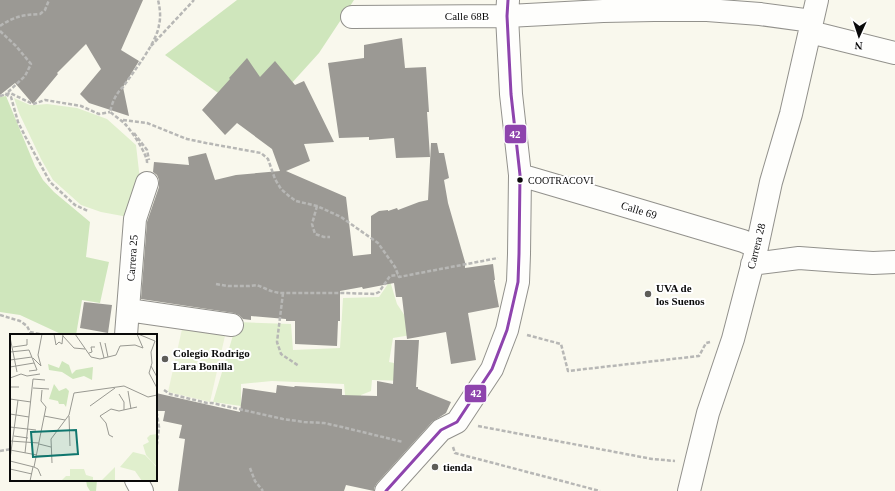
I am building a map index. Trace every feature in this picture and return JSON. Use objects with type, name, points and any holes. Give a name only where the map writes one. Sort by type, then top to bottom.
[{"type":"street","name":"Carrera 28","points":[[689,491],[708,413],[733,340],[755,255],[771,182],[791,114],[817,0]]},
{"type":"street","name":"Calle 68B","points":[[352,17],[507,8],[603,11],[707,10],[760,14],[811,27]]},
{"type":"street","points":[[386,491],[425,448],[449,426],[492,369],[507,330],[518,282],[520,175],[511,94],[507,8]]},
{"type":"street","points":[[811,27],[895,53]]},
{"type":"street","name":"Calle 69","points":[[520,175],[743,241],[755,255],[873,263],[895,262]]},
{"type":"street","name":"Carrera 25","points":[[126,334],[135,219],[147,183]]},
{"type":"street","points":[[128,310],[232,325]]},
{"type":"street","points":[[137,481],[142,491]]},
{"type":"path","points":[[0,26],[16,17],[27,14],[40,14],[45,10],[48,0]]},
{"type":"path","points":[[110,112],[112,104],[156,35],[159,25],[160,12],[158,0]]},
{"type":"path","points":[[148,49],[194,0]]},
{"type":"path","points":[[0,32],[16,46],[31,64],[25,76],[5,94]]},
{"type":"path","points":[[0,96],[10,93],[33,104],[45,100],[81,106],[99,114],[110,112],[126,125],[143,150],[147,159],[147,183]]},
{"type":"path","points":[[5,94],[11,97],[18,122],[50,182],[75,205],[88,211]]},
{"type":"path","points":[[147,183],[150,167],[147,150],[123,120],[147,123],[187,139],[261,153],[268,159],[275,179],[281,189],[296,201],[317,206],[341,217],[378,243],[395,267],[398,275]]},
{"type":"path","points":[[317,206],[312,224],[315,234],[324,238],[330,237]]},
{"type":"path","points":[[216,284],[233,286],[257,285],[279,293],[375,294],[379,292],[390,276],[398,275],[399,277],[519,254]]},
{"type":"path","points":[[283,293],[278,342],[281,354],[299,366]]},
{"type":"path","points":[[0,315],[20,321],[27,326],[30,332],[41,334]]},
{"type":"path","points":[[507,330],[561,344],[568,372],[700,356]]},
{"type":"path","points":[[164,390],[170,394],[207,403],[283,419],[342,427],[425,448]]},
{"type":"path","points":[[157,414],[159,427],[157,444]]},
{"type":"path","points":[[600,491],[456,453],[447,434],[449,426],[652,459],[696,462]]},
{"type":"path","points":[[0,451],[10,449]]},
{"type":"path","points":[[250,468],[255,481],[263,491]]},
{"type":"green space","points":[[237,0],[354,0],[319,53],[290,85],[221,95],[165,55]]},
{"type":"green space","points":[[6,96],[35,166],[43,180],[54,192],[90,222],[86,257],[109,262],[100,303],[82,300],[76,334],[61,334],[20,315],[0,312],[0,97]]},
{"type":"green space","points":[[14,98],[30,105],[47,104],[77,108],[107,119],[136,145],[140,180],[128,217],[101,212],[81,205],[53,180],[19,113]]},
{"type":"green space","points":[[390,281],[397,304],[417,334],[393,338],[389,362],[414,367],[409,381],[372,380],[371,391],[361,395],[361,419],[347,415],[344,384],[272,381],[241,384],[241,406],[213,402],[237,322],[291,324],[293,350],[340,348],[343,298],[379,297]]},
{"type":"green space","points":[[184,320],[227,327],[210,402],[168,392]]},
{"type":"green space","points":[[86,481],[97,481],[96,491],[90,491]]},
{"type":"building","points":[[0,0],[143,0],[121,50],[139,61],[123,87],[129,116],[89,103],[80,94],[101,69],[86,44],[57,73],[58,74],[33,104],[15,83],[0,95]]},
{"type":"building","points":[[402,38],[405,68],[426,67],[430,157],[396,158],[394,138],[369,140],[369,137],[339,138],[328,63],[364,58],[364,45]]},
{"type":"building","points":[[247,58],[260,77],[275,61],[295,85],[304,81],[334,142],[304,144],[310,161],[286,171],[346,197],[353,256],[371,254],[371,216],[379,211],[388,211],[397,208],[398,210],[428,200],[431,143],[437,143],[439,153],[444,153],[449,178],[444,180],[448,203],[465,262],[465,268],[493,264],[494,280],[499,307],[468,313],[476,360],[451,364],[446,332],[407,339],[402,297],[396,297],[394,283],[363,289],[362,287],[340,291],[340,321],[338,321],[337,346],[295,344],[295,321],[251,316],[251,320],[243,319],[234,313],[141,299],[147,222],[159,187],[157,175],[153,172],[154,162],[189,165],[188,157],[206,153],[215,180],[236,175],[280,171],[272,149],[237,123],[225,135],[202,110]]},
{"type":"building","points":[[84,302],[112,305],[108,333],[80,328]]},
{"type":"building","points":[[395,340],[419,340],[416,387],[451,402],[446,413],[432,422],[377,483],[374,491],[346,485],[344,491],[178,491],[185,439],[179,438],[182,425],[163,421],[165,411],[157,411],[157,393],[240,412],[243,388],[276,393],[277,385],[295,386],[342,389],[342,395],[377,396],[377,381],[393,384]]},
{"type":"transit line","name":"42","points":[[386,491],[441,430],[457,422],[492,369],[507,330],[518,282],[520,175],[511,94],[507,16],[508,0]]},
{"type":"place","name":"COOTRACOVI","points":[[520,180]]},
{"type":"place","name":"UVA de los Suenos","points":[[648,294]]},
{"type":"place","name":"Colegio Rodrigo Lara Bonilla","points":[[165,359]]},
{"type":"place","name":"tienda","points":[[435,467]]}]
